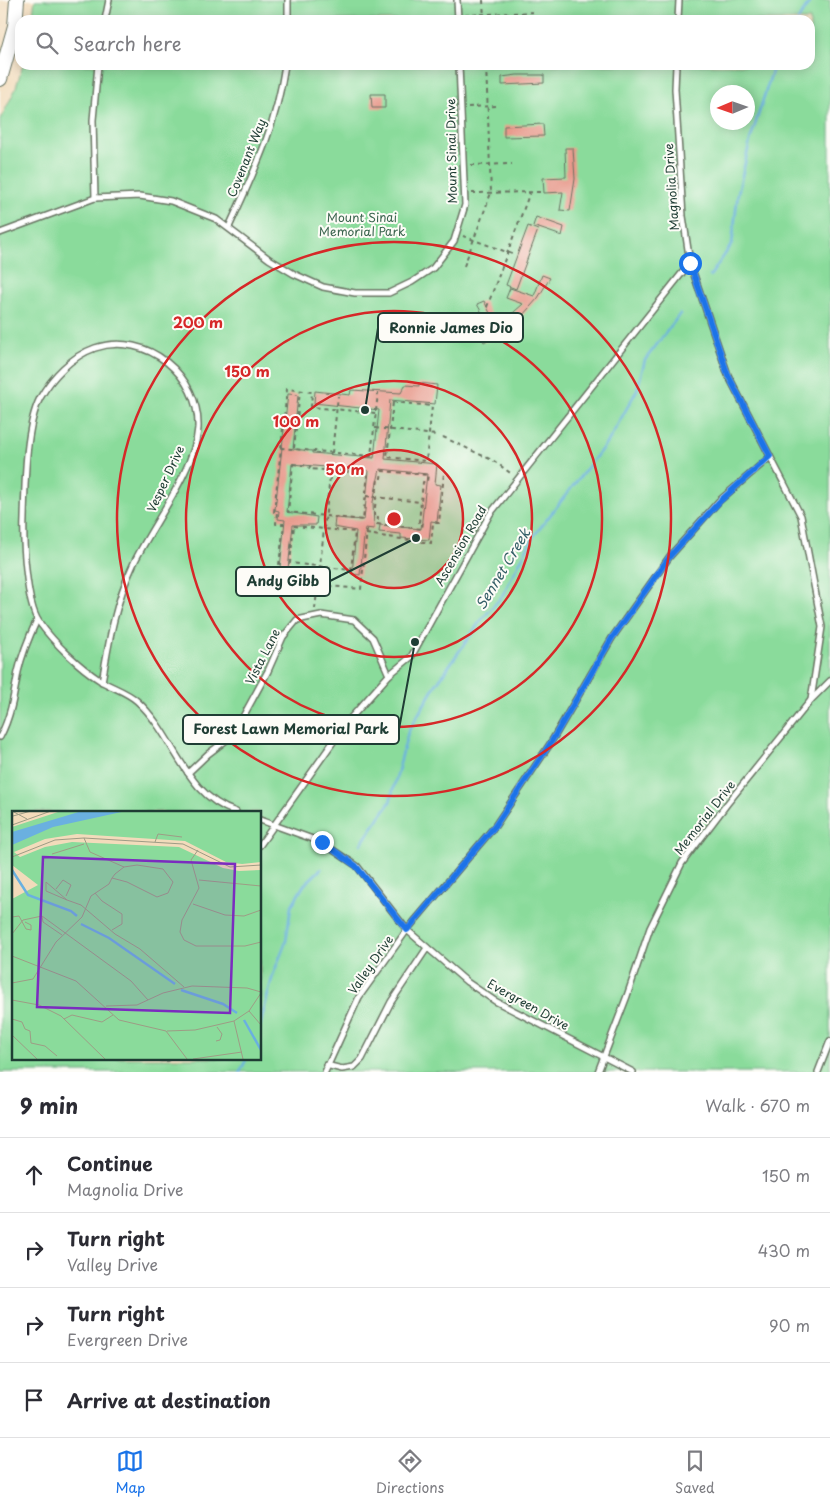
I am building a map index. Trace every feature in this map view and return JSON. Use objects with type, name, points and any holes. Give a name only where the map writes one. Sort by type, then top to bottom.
[{"type":"street","points":[[16,15],[17,0]]},
{"type":"street","points":[[0,79],[15,26]]},
{"type":"lane","points":[[106,15],[109,0]]},
{"type":"lane","points":[[288,0],[288,15]]},
{"type":"lane","points":[[457,0],[458,15]]},
{"type":"lane","points":[[678,15],[679,0]]},
{"type":"lane","points":[[95,198],[93,120],[98,70]]},
{"type":"lane","name":"Covenant Way","points":[[229,227],[269,137],[281,93],[283,70]]},
{"type":"lane","name":"Mount Sinai Drive","points":[[0,232],[95,198],[140,196],[172,201],[216,219],[269,259],[294,274],[323,286],[354,293],[389,292],[412,282],[433,268],[454,241],[465,205],[459,70]]},
{"type":"lane","name":"Magnolia Drive","points":[[676,70],[675,89],[683,216],[690,263],[728,375],[801,516],[822,627],[811,700]]},
{"type":"lane","name":"Ascension Road","points":[[261,844],[348,721],[389,675],[410,657],[490,514],[690,263]]},
{"type":"lane","name":"Vesper Drive","points":[[37,620],[27,581],[22,544],[26,464],[39,401],[52,379],[70,362],[93,349],[109,345],[130,346],[153,352],[175,367],[189,387],[197,408],[198,430],[188,460],[170,501],[134,563],[119,596],[112,622],[102,682]]},
{"type":"lane","name":"Valley Drive","points":[[325,1072],[326,1065],[359,997],[407,930],[495,826],[550,744],[612,638],[670,556],[719,502],[770,456]]},
{"type":"lane","name":"Vista Lane","points":[[188,773],[208,754],[233,735],[268,671],[283,637],[297,620],[321,615],[354,620],[373,638],[389,675]]},
{"type":"lane","points":[[0,736],[11,712],[19,670],[27,642],[37,620],[81,666],[102,682],[136,699],[162,729],[188,773],[204,795],[224,808],[233,811]]},
{"type":"lane","name":"Memorial Drive","points":[[598,1072],[650,928],[682,863],[811,700],[830,681]]},
{"type":"lane","name":"Evergreen Drive","points":[[261,820],[322,842],[356,866],[407,930],[494,1001],[633,1072]]},
{"type":"lane","points":[[326,1065],[342,1069],[354,1067],[362,1058],[391,1002],[427,948]]},
{"type":"lane","points":[[818,1072],[830,1041]]},
{"type":"path","points":[[483,0],[483,14]]},
{"type":"path","points":[[475,15],[536,12]]},
{"type":"path","points":[[464,266],[491,193],[486,70]]},
{"type":"path","points":[[461,107],[499,106]]},
{"type":"path","points":[[463,165],[512,164]]},
{"type":"path","points":[[487,307],[530,192]]},
{"type":"path","points":[[464,193],[542,192]]},
{"type":"path","points":[[456,234],[515,255]]},
{"type":"path","points":[[367,530],[362,589],[277,581],[284,524],[276,524],[277,512],[274,512],[287,389],[312,392],[311,407],[376,413]]},
{"type":"path","points":[[294,448],[300,390]]},
{"type":"path","points":[[282,448],[371,456],[378,393]]},
{"type":"path","points":[[332,453],[338,396]]},
{"type":"path","points":[[393,402],[432,406],[428,434],[426,461],[387,457],[393,402]]},
{"type":"path","points":[[375,428],[436,435]]},
{"type":"path","points":[[443,437],[494,461],[517,478]]},
{"type":"path","points":[[293,464],[310,466],[309,469],[331,470],[368,473],[363,520],[288,512],[293,464]]},
{"type":"path","points":[[314,616],[331,470]]},
{"type":"path","points":[[382,471],[428,475],[427,482],[423,482],[421,502],[419,522],[422,522],[422,528],[377,524],[378,517],[374,517],[378,478],[381,478],[382,471]]},
{"type":"path","points":[[366,534],[431,543],[433,522],[439,523],[444,473]]},
{"type":"path","points":[[366,496],[421,502]]},
{"type":"path","points":[[294,526],[324,529],[355,532],[351,570],[290,563],[294,526]]},
{"type":"green space","name":"Mount Sinai Memorial Park","points":[[35,0],[830,0],[830,1072],[0,1072],[0,120],[15,90],[21,70],[815,70],[815,15],[33,15]]},
{"type":"building","points":[[544,75],[544,83],[502,85],[502,77]]},
{"type":"building","points":[[371,94],[385,94],[385,108],[372,108]]},
{"type":"building","points":[[543,124],[544,136],[504,137],[504,126]]},
{"type":"building","points":[[565,148],[573,148],[575,179],[570,211],[560,210],[563,192],[544,193],[543,178],[566,177]]},
{"type":"building","points":[[536,217],[564,227],[562,236],[533,226]]},
{"type":"building","points":[[528,226],[538,230],[516,289],[506,285]]},
{"type":"building","points":[[542,275],[550,278],[538,298],[522,316],[501,333],[484,342],[482,339],[492,331],[477,304],[484,301],[497,327],[523,304],[506,298],[510,288],[534,296]]},
{"type":"building","points":[[419,383],[437,385],[435,404],[390,400],[385,459],[437,464],[435,484],[441,485],[437,522],[431,521],[429,540],[401,538],[401,534],[379,532],[380,525],[421,529],[427,474],[380,469],[373,502],[374,529],[365,528],[360,575],[352,574],[356,531],[334,527],[335,518],[364,520],[369,471],[292,464],[287,512],[317,517],[316,525],[293,525],[288,569],[280,568],[285,520],[278,519],[279,511],[275,510],[288,394],[298,395],[293,449],[312,451],[312,453],[374,458],[379,410],[314,403],[315,391],[350,395],[351,390],[401,393],[405,385],[419,386]]},
{"type":"waterway","name":"Sennet Creek","points":[[801,15],[811,0]]},
{"type":"waterway","name":"Sennet Creek","points":[[710,276],[732,244],[738,193],[750,141],[772,70]]},
{"type":"waterway","name":"Sennet Creek","points":[[361,844],[390,802],[408,732],[435,686],[479,623],[502,596],[533,537],[609,440],[637,390],[645,360],[680,314]]},
{"type":"waterway","name":"Sennet Creek","points":[[261,1022],[273,975],[286,941],[291,907],[304,885],[321,869]]},
{"type":"waterway","name":"Sennet Creek","points":[[240,1072],[246,1060]]},
{"type":"place","name":"Ronnie James Dio","points":[[365,410]]},
{"type":"place","name":"Andy Gibb","points":[[416,538]]},
{"type":"place","name":"Forest Lawn Memorial Park","points":[[415,642]]},
{"type":"route","points":[[322,842],[356,866],[407,930],[495,826],[550,744],[612,638],[670,556],[719,502],[770,456],[728,375],[690,263]]}]
